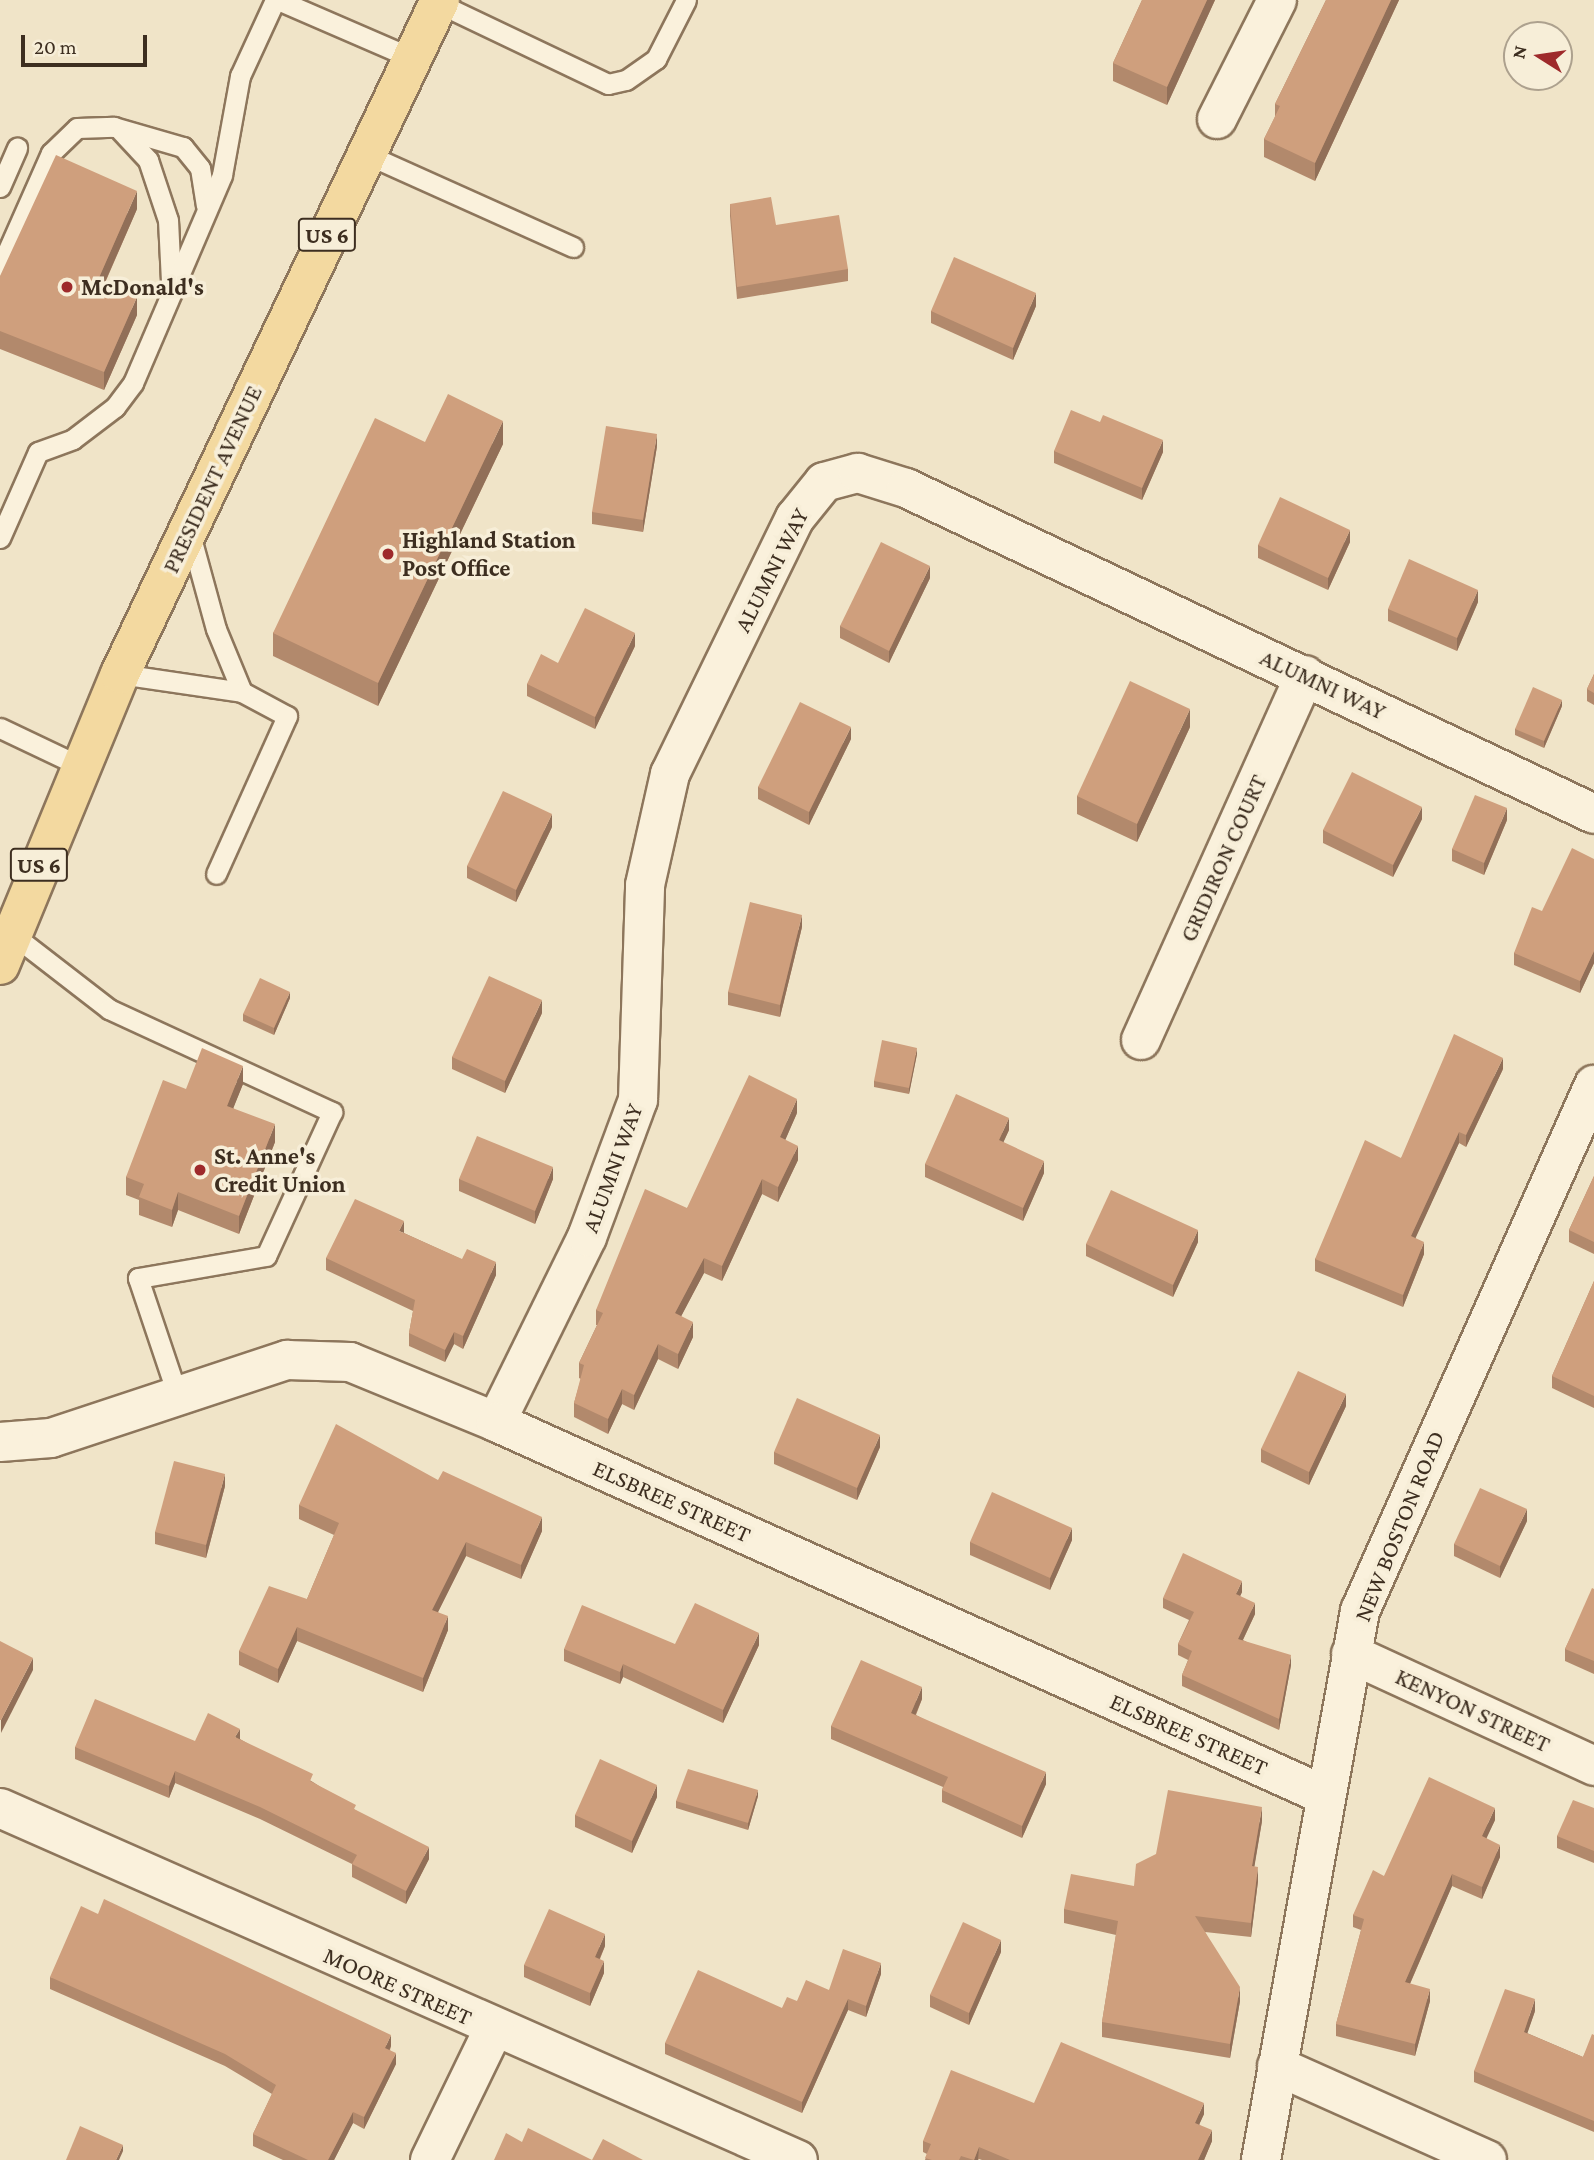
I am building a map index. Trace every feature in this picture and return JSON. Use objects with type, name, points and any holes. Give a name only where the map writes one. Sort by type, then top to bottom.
[{"type":"main road","name":"PRESIDENT AVENUE","points":[[6,949],[120,674],[439,1]]},
{"type":"street","points":[[1217,119],[1277,0]]},
{"type":"street","name":"ALUMNI WAY","points":[[496,1422],[587,1237],[638,1100],[645,885],[670,774],[811,493],[840,474],[887,480],[1305,675],[1594,814]]},
{"type":"street","name":"GRIDIRON COURT","points":[[1141,1040],[1305,675]]},
{"type":"street","name":"NEW BOSTON ROAD","points":[[1261,2160],[1324,1795],[1360,1611],[1401,1510],[1594,1085]]},
{"type":"street","name":"ELSBREE STREET","points":[[0,1442],[51,1438],[287,1360],[330,1359],[376,1371],[496,1422],[1324,1795]]},
{"type":"street","name":"KENYON STREET","points":[[1352,1654],[1594,1766]]},
{"type":"street","name":"MOORE STREET","points":[[0,1808],[797,2160]]},
{"type":"street","points":[[430,2160],[494,2028]]},
{"type":"street","points":[[1277,2066],[1487,2160]]},
{"type":"lane","points":[[0,538],[38,452],[73,439],[115,407],[165,309],[203,222],[227,160],[240,76],[277,0],[412,58]]},
{"type":"lane","points":[[439,1],[608,84],[626,80],[656,59],[686,0]]},
{"type":"lane","points":[[0,268],[57,143],[77,128],[114,127],[167,139],[192,156],[205,181],[203,222]]},
{"type":"lane","points":[[114,127],[142,149],[168,220],[173,257],[165,309]]},
{"type":"lane","points":[[0,187],[18,148]]},
{"type":"lane","points":[[366,154],[573,247]]},
{"type":"lane","points":[[188,527],[216,629],[242,692]]},
{"type":"lane","points":[[120,674],[242,692],[287,716],[216,874]]},
{"type":"lane","points":[[0,728],[80,766]]},
{"type":"lane","points":[[6,949],[109,1009],[332,1112],[266,1255],[138,1278],[178,1397]]},
{"type":"building","points":[[1142,0],[1207,0],[1167,87],[1113,63]]},
{"type":"building","points":[[1326,0],[1391,0],[1315,163],[1264,139],[1280,106],[1275,104]]},
{"type":"building","points":[[56,155],[137,191],[98,280],[137,297],[104,372],[0,331],[0,276]]},
{"type":"building","points":[[771,197],[776,225],[839,215],[848,269],[737,287],[730,204]]},
{"type":"building","points":[[954,257],[1036,293],[1013,348],[931,311]]},
{"type":"building","points":[[448,394],[503,421],[378,683],[273,633],[375,418],[425,442]]},
{"type":"building","points":[[1071,410],[1100,422],[1103,415],[1163,440],[1142,488],[1054,451]]},
{"type":"building","points":[[606,426],[657,434],[643,520],[592,512]]},
{"type":"building","points":[[1280,497],[1350,530],[1328,578],[1258,545]]},
{"type":"building","points":[[881,542],[930,566],[889,651],[840,626]]},
{"type":"building","points":[[1409,559],[1478,590],[1457,638],[1388,609]]},
{"type":"building","points":[[585,608],[635,633],[595,717],[527,684],[541,654],[558,663]]},
{"type":"building","points":[[1594,674],[1594,693],[1587,689]]},
{"type":"building","points":[[1130,681],[1190,709],[1137,824],[1077,796]]},
{"type":"building","points":[[1533,687],[1562,700],[1544,741],[1515,729]]},
{"type":"building","points":[[800,702],[851,727],[809,812],[758,787]]},
{"type":"building","points":[[1352,772],[1422,807],[1393,865],[1323,830]]},
{"type":"building","points":[[503,791],[552,814],[516,890],[467,866]]},
{"type":"building","points":[[1475,795],[1507,808],[1484,863],[1452,849]]},
{"type":"building","points":[[1572,848],[1594,859],[1594,951],[1580,981],[1514,953],[1532,907],[1542,911]]},
{"type":"building","points":[[750,902],[802,915],[780,1005],[728,992]]},
{"type":"building","points":[[489,976],[542,1000],[505,1081],[452,1057]]},
{"type":"building","points":[[260,978],[290,992],[274,1028],[243,1014]]},
{"type":"building","points":[[1454,1034],[1503,1058],[1466,1135],[1459,1132],[1411,1236],[1424,1242],[1403,1295],[1315,1259],[1365,1140],[1401,1158]]},
{"type":"building","points":[[882,1040],[917,1048],[909,1088],[874,1081]]},
{"type":"building","points":[[202,1048],[243,1066],[227,1106],[275,1124],[239,1216],[178,1192],[172,1210],[139,1197],[144,1184],[126,1177],[163,1080],[186,1089]]},
{"type":"building","points":[[749,1075],[797,1099],[780,1137],[798,1146],[778,1187],[762,1179],[722,1266],[704,1258],[675,1313],[693,1322],[678,1354],[658,1344],[634,1395],[622,1389],[608,1419],[574,1403],[584,1365],[579,1363],[603,1313],[596,1310],[645,1189],[687,1208]]},
{"type":"building","points":[[956,1094],[1009,1118],[999,1140],[1044,1161],[1023,1208],[925,1164]]},
{"type":"building","points":[[477,1136],[553,1167],[535,1211],[459,1179]]},
{"type":"building","points":[[1594,1176],[1594,1242],[1569,1230]]},
{"type":"building","points":[[1111,1190],[1198,1230],[1173,1285],[1086,1244]]},
{"type":"building","points":[[355,1199],[404,1221],[399,1231],[462,1259],[467,1249],[496,1262],[463,1336],[454,1332],[445,1350],[409,1333],[415,1300],[326,1258]]},
{"type":"building","points":[[1594,1281],[1594,1396],[1552,1376]]},
{"type":"building","points":[[1298,1371],[1346,1394],[1309,1472],[1261,1449]]},
{"type":"building","points":[[797,1398],[880,1435],[857,1488],[774,1452]]},
{"type":"building","points":[[336,1424],[438,1480],[443,1471],[542,1517],[521,1565],[466,1542],[432,1610],[448,1616],[423,1678],[297,1627],[278,1669],[239,1651],[269,1586],[307,1599],[339,1523],[299,1505]]},
{"type":"building","points":[[174,1461],[225,1474],[206,1545],[155,1532]]},
{"type":"building","points":[[1480,1488],[1527,1509],[1500,1566],[1454,1544]]},
{"type":"building","points":[[992,1492],[1072,1528],[1050,1578],[970,1542]]},
{"type":"building","points":[[1183,1553],[1242,1581],[1236,1594],[1255,1603],[1238,1639],[1291,1655],[1279,1719],[1182,1675],[1192,1651],[1178,1644],[1194,1612],[1163,1598]]},
{"type":"building","points":[[1592,1588],[1594,1589],[1594,1661],[1565,1649]]},
{"type":"building","points":[[695,1603],[759,1633],[723,1710],[623,1664],[620,1672],[564,1649],[582,1605],[675,1644]]},
{"type":"building","points":[[0,1641],[33,1658],[1,1720],[0,1720]]},
{"type":"building","points":[[861,1660],[922,1687],[911,1713],[1046,1772],[1022,1826],[942,1790],[948,1777],[831,1726]]},
{"type":"building","points":[[95,1699],[195,1741],[208,1713],[240,1729],[235,1737],[313,1774],[310,1781],[356,1805],[354,1809],[429,1847],[406,1891],[352,1864],[357,1855],[260,1807],[175,1771],[169,1786],[75,1747]]},
{"type":"building","points":[[600,1759],[657,1785],[632,1841],[575,1815]]},
{"type":"building","points":[[688,1769],[758,1790],[748,1823],[676,1801]]},
{"type":"building","points":[[1429,1777],[1495,1808],[1482,1836],[1500,1845],[1482,1887],[1452,1874],[1405,1982],[1430,1989],[1415,2044],[1336,2024],[1364,1919],[1353,1915],[1373,1870],[1384,1876]]},
{"type":"building","points":[[1168,1790],[1262,1807],[1252,1866],[1258,1867],[1251,1923],[1195,1916],[1240,1987],[1230,2044],[1102,2022],[1118,1921],[1064,1909],[1071,1874],[1134,1886],[1136,1864],[1156,1854]]},
{"type":"building","points":[[1573,1800],[1594,1808],[1594,1851],[1557,1836]]},
{"type":"building","points":[[104,1899],[391,2035],[385,2048],[396,2053],[364,2117],[353,2112],[328,2160],[308,2160],[253,2134],[276,2085],[225,2054],[50,1977],[81,1906],[98,1914]]},
{"type":"building","points":[[549,1909],[605,1934],[595,1957],[604,1961],[590,1993],[524,1965]]},
{"type":"building","points":[[963,1922],[1001,1940],[969,2013],[930,1995]]},
{"type":"building","points":[[843,1949],[881,1963],[866,2006],[848,1999],[802,2102],[665,2043],[698,1970],[782,2008],[787,1997],[797,2001],[806,1980],[829,1990]]},
{"type":"building","points":[[1505,1989],[1535,1999],[1524,2032],[1583,2057],[1592,2034],[1594,2035],[1594,2121],[1474,2071]]},
{"type":"building","points":[[1061,2042],[1204,2103],[1195,2123],[1212,2130],[1198,2160],[1010,2160],[979,2147],[974,2160],[961,2156],[959,2160],[925,2158],[931,2144],[923,2141],[951,2070],[1034,2103]]},
{"type":"building","points":[[80,2126],[123,2145],[116,2160],[66,2160]]},
{"type":"building","points":[[528,2128],[592,2160],[494,2160],[506,2133],[522,2142]]},
{"type":"building","points":[[603,2139],[643,2160],[592,2160]]},
{"type":"place","name":"McDonald's","points":[[67,287]]},
{"type":"place","name":"Highland Station Post Office","points":[[388,554]]},
{"type":"place","name":"St. Anne's Credit Union","points":[[200,1170]]}]
